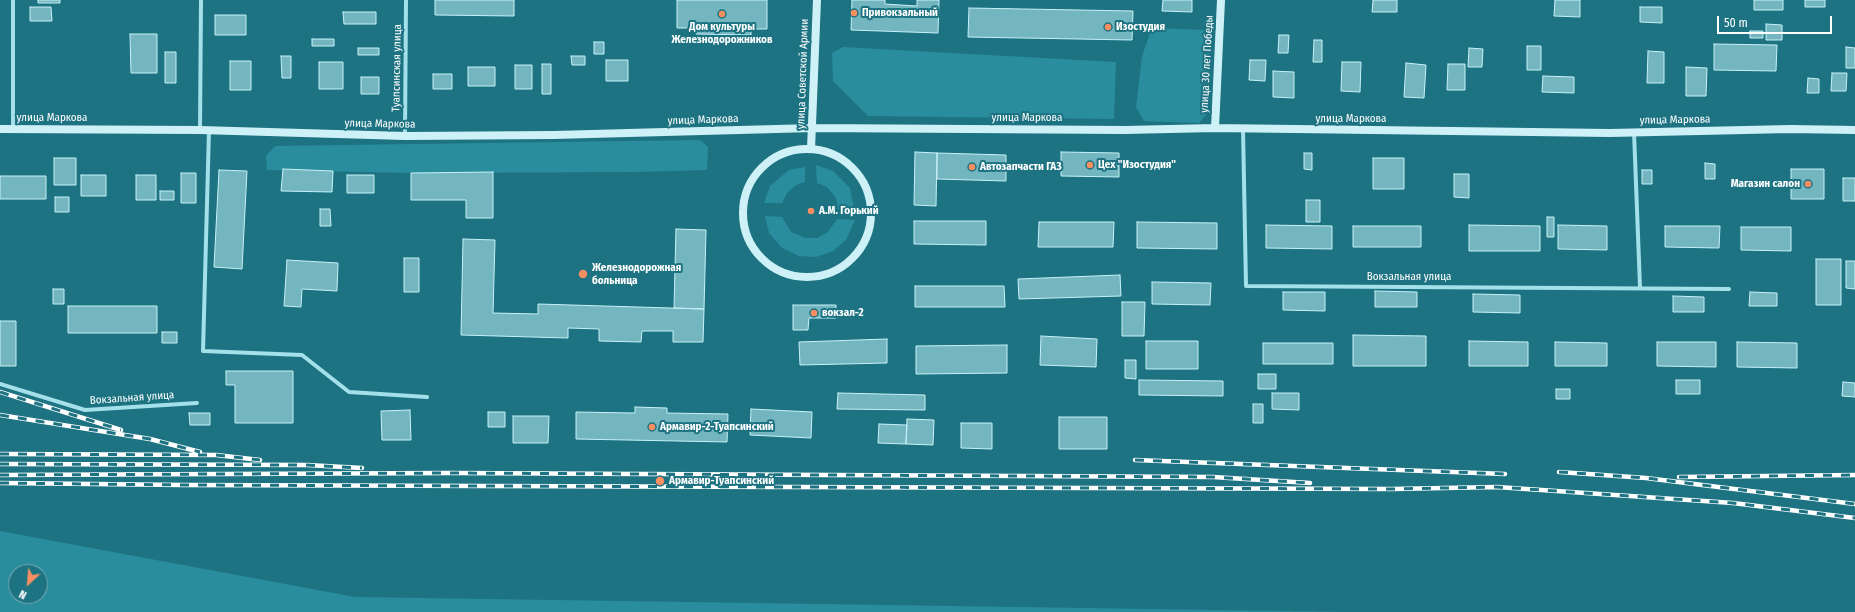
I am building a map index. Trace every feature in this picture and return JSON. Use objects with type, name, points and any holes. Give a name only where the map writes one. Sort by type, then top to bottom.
[{"type":"main road","name":"улица Советской Армии","points":[[811,149],[817,0]]},
{"type":"main road","name":"улица 30 лет Победы","points":[[1215,128],[1221,0]]},
{"type":"main road","name":"улица Маркова","points":[[0,129],[209,130],[405,136],[584,134],[813,128],[1110,130],[1215,128],[1634,132],[1790,129],[1855,130]]},
{"type":"main road","points":[[811,149],[830,153],[847,163],[852,168],[860,178],[868,196],[871,215],[867,235],[857,252],[843,266],[824,274],[804,277],[785,273],[767,263],[754,248],[745,230],[743,210],[746,193],[750,183],[764,165],[778,156],[794,150],[811,149]]},
{"type":"street","points":[[12,129],[13,0]]},
{"type":"street","points":[[200,130],[201,0]]},
{"type":"street","name":"Туапсинская улица","points":[[405,136],[406,0]]},
{"type":"street","name":"Вокзальная улица","points":[[1243,129],[1246,286],[1640,287],[1729,289]]},
{"type":"street","points":[[209,130],[203,351],[302,355],[349,392],[428,397]]},
{"type":"street","points":[[1634,132],[1640,287]]},
{"type":"street","name":"Вокзальная улица","points":[[0,384],[86,410],[197,403]]},
{"type":"shaded area","points":[[1152,28],[1210,30],[1208,112],[1199,123],[1144,121],[1136,107],[1142,56]]},
{"type":"shaded area","points":[[843,47],[1116,62],[1114,119],[868,116],[833,81],[832,53]]},
{"type":"shaded area","points":[[700,140],[708,147],[707,170],[634,172],[411,173],[267,170],[266,156],[275,146]]},
{"type":"shaded area","points":[[816,165],[833,171],[850,188],[854,208],[838,209],[836,198],[827,187],[817,183]]},
{"type":"shaded area","points":[[805,167],[805,182],[796,185],[787,193],[782,203],[764,203],[770,186],[789,170]]},
{"type":"shaded area","points":[[765,216],[782,217],[791,232],[805,238],[817,238],[828,232],[837,219],[855,220],[846,240],[833,251],[816,257],[799,256],[782,248],[769,233]]},
{"type":"shaded area","points":[[0,531],[355,597],[1348,612],[0,612]]},
{"type":"building","points":[[38,0],[60,0],[60,3],[38,3]]},
{"type":"building","points":[[435,0],[514,0],[514,16],[435,15]]},
{"type":"building","name":"Дом культуры Железнодорожников","points":[[677,0],[767,0],[767,29],[751,29],[751,35],[696,34],[696,28],[677,28]]},
{"type":"building","points":[[852,0],[885,0],[885,4],[917,6],[917,0],[939,0],[938,33],[851,30]]},
{"type":"building","points":[[1163,0],[1192,0],[1192,12],[1162,11]]},
{"type":"building","points":[[1373,0],[1397,0],[1397,12],[1372,12]]},
{"type":"building","points":[[1555,0],[1580,0],[1580,17],[1554,16]]},
{"type":"building","points":[[1754,0],[1783,0],[1783,10],[1754,10]]},
{"type":"building","points":[[1805,0],[1825,0],[1825,7],[1805,7]]},
{"type":"building","points":[[30,7],[51,7],[52,21],[30,21]]},
{"type":"building","points":[[1640,7],[1662,7],[1662,23],[1640,22]]},
{"type":"building","points":[[969,8],[1133,11],[1132,40],[968,37]]},
{"type":"building","points":[[343,12],[376,12],[376,24],[344,24]]},
{"type":"building","points":[[215,15],[246,15],[246,35],[215,35]]},
{"type":"building","points":[[1766,24],[1782,25],[1782,40],[1766,40]]},
{"type":"building","points":[[1750,31],[1763,31],[1763,38],[1750,38]]},
{"type":"building","points":[[130,34],[157,34],[157,73],[131,73]]},
{"type":"building","points":[[1279,35],[1289,35],[1288,53],[1278,53]]},
{"type":"building","points":[[312,39],[334,39],[334,46],[312,46]]},
{"type":"building","points":[[1314,40],[1322,40],[1322,62],[1313,62]]},
{"type":"building","points":[[594,42],[604,42],[604,54],[594,54]]},
{"type":"building","points":[[1714,44],[1777,45],[1776,71],[1714,70]]},
{"type":"building","points":[[1527,46],[1541,46],[1541,70],[1527,70]]},
{"type":"building","points":[[1846,47],[1855,48],[1855,68],[1846,68]]},
{"type":"building","points":[[358,48],[379,48],[379,55],[358,55]]},
{"type":"building","points":[[1469,48],[1483,49],[1482,67],[1468,67]]},
{"type":"building","points":[[1648,51],[1664,52],[1664,83],[1647,83]]},
{"type":"building","points":[[165,52],[176,52],[176,83],[165,83]]},
{"type":"building","points":[[281,56],[291,56],[291,78],[282,78]]},
{"type":"building","points":[[571,56],[585,56],[585,65],[572,65]]},
{"type":"building","points":[[606,60],[628,60],[628,81],[606,81]]},
{"type":"building","points":[[1250,60],[1266,60],[1265,81],[1249,80]]},
{"type":"building","points":[[230,61],[251,61],[251,90],[230,90]]},
{"type":"building","points":[[319,62],[343,62],[343,89],[319,89]]},
{"type":"building","points":[[1342,62],[1361,62],[1360,92],[1341,91]]},
{"type":"building","points":[[1406,63],[1426,65],[1424,98],[1404,97]]},
{"type":"building","points":[[542,64],[551,64],[551,94],[542,94]]},
{"type":"building","points":[[1448,64],[1465,64],[1465,90],[1447,90]]},
{"type":"building","points":[[515,65],[532,65],[532,89],[515,89]]},
{"type":"building","points":[[468,67],[495,67],[495,86],[468,86]]},
{"type":"building","points":[[1686,67],[1707,68],[1706,96],[1686,96]]},
{"type":"building","points":[[1273,71],[1294,72],[1294,98],[1273,97]]},
{"type":"building","points":[[1832,73],[1847,73],[1846,91],[1831,91]]},
{"type":"building","points":[[433,74],[452,74],[452,89],[433,89]]},
{"type":"building","points":[[1543,76],[1574,77],[1574,93],[1542,92]]},
{"type":"building","points":[[361,77],[379,77],[379,94],[361,94]]},
{"type":"building","points":[[1808,78],[1819,79],[1819,93],[1807,93]]},
{"type":"building","points":[[915,152],[937,153],[936,206],[914,205]]},
{"type":"building","name":"Цех \"Изостудия\"","points":[[1061,152],[1119,153],[1119,177],[1061,176]]},
{"type":"building","name":"Автозапчасти ГАЗ","points":[[937,153],[1006,155],[1006,181],[937,179]]},
{"type":"building","points":[[1304,153],[1312,153],[1312,170],[1304,169]]},
{"type":"building","points":[[54,158],[76,158],[76,185],[54,185]]},
{"type":"building","points":[[1373,158],[1404,158],[1404,189],[1373,189]]},
{"type":"building","points":[[1705,163],[1715,164],[1715,179],[1705,179]]},
{"type":"building","points":[[283,169],[333,171],[332,192],[281,191]]},
{"type":"building","name":"Магазин салон","points":[[1791,169],[1824,169],[1824,199],[1791,199]]},
{"type":"building","points":[[219,170],[247,171],[242,269],[214,267]]},
{"type":"building","points":[[1642,170],[1652,170],[1652,184],[1642,184]]},
{"type":"building","points":[[493,172],[493,218],[466,218],[466,200],[411,200],[411,173]]},
{"type":"building","points":[[181,173],[196,173],[196,203],[181,203]]},
{"type":"building","points":[[1454,174],[1469,174],[1469,198],[1454,197]]},
{"type":"building","points":[[81,175],[106,175],[106,196],[81,196]]},
{"type":"building","points":[[136,175],[156,175],[156,200],[136,200]]},
{"type":"building","points":[[347,175],[374,175],[374,193],[347,193]]},
{"type":"building","points":[[0,176],[46,176],[46,199],[0,199]]},
{"type":"building","points":[[1843,178],[1855,178],[1855,201],[1843,201]]},
{"type":"building","points":[[160,191],[174,191],[174,200],[160,200]]},
{"type":"building","points":[[55,197],[69,197],[69,212],[55,212]]},
{"type":"building","points":[[1306,200],[1320,200],[1320,222],[1306,222]]},
{"type":"building","points":[[320,209],[330,209],[331,226],[320,226]]},
{"type":"building","points":[[1547,217],[1554,217],[1554,237],[1547,237]]},
{"type":"building","points":[[914,221],[986,221],[986,245],[914,244]]},
{"type":"building","points":[[1039,222],[1114,222],[1113,247],[1038,247]]},
{"type":"building","points":[[1137,222],[1217,223],[1217,249],[1137,248]]},
{"type":"building","points":[[1266,225],[1332,226],[1332,249],[1266,248]]},
{"type":"building","points":[[1469,225],[1540,226],[1540,251],[1469,251]]},
{"type":"building","points":[[1558,225],[1607,226],[1607,250],[1558,249]]},
{"type":"building","points":[[1353,226],[1421,226],[1421,247],[1353,247]]},
{"type":"building","points":[[1665,226],[1720,226],[1719,248],[1665,247]]},
{"type":"building","points":[[1741,227],[1791,227],[1791,251],[1741,250]]},
{"type":"building","points":[[676,229],[706,230],[704,309],[674,308]]},
{"type":"building","points":[[463,239],[495,240],[493,313],[538,314],[538,304],[704,309],[703,342],[673,342],[673,331],[642,331],[641,342],[599,341],[599,329],[568,328],[568,338],[461,335]]},
{"type":"building","points":[[404,258],[419,258],[419,292],[404,292]]},
{"type":"building","points":[[1816,259],[1841,259],[1841,305],[1816,305]]},
{"type":"building","points":[[287,260],[338,263],[337,291],[302,289],[301,307],[284,306]]},
{"type":"building","points":[[1846,261],[1855,261],[1855,289],[1846,288]]},
{"type":"building","points":[[1120,275],[1121,296],[1019,299],[1018,279]]},
{"type":"building","points":[[1152,282],[1211,283],[1210,305],[1152,304]]},
{"type":"building","points":[[915,286],[1004,286],[1005,307],[915,307]]},
{"type":"building","points":[[53,289],[64,289],[64,304],[53,304]]},
{"type":"building","points":[[1375,291],[1417,292],[1417,307],[1375,307]]},
{"type":"building","points":[[1283,292],[1325,292],[1325,311],[1283,310]]},
{"type":"building","points":[[1750,292],[1777,293],[1777,306],[1749,306]]},
{"type":"building","points":[[1473,294],[1520,295],[1520,313],[1473,312]]},
{"type":"building","points":[[1673,296],[1704,297],[1704,312],[1673,312]]},
{"type":"building","points":[[1122,302],[1145,302],[1144,336],[1122,336]]},
{"type":"building","points":[[793,305],[836,305],[836,318],[809,318],[808,330],[793,330]]},
{"type":"building","points":[[68,306],[157,306],[157,333],[68,333]]},
{"type":"building","points":[[0,321],[16,321],[16,366],[0,366]]},
{"type":"building","points":[[162,332],[177,332],[177,343],[162,343]]},
{"type":"building","points":[[1353,335],[1426,336],[1426,366],[1353,366]]},
{"type":"building","points":[[1041,336],[1097,339],[1096,367],[1040,365]]},
{"type":"building","points":[[887,339],[887,363],[800,365],[799,342]]},
{"type":"building","points":[[1146,341],[1198,341],[1198,369],[1146,369]]},
{"type":"building","points":[[1469,341],[1528,342],[1528,366],[1469,366]]},
{"type":"building","points":[[1555,342],[1607,343],[1607,366],[1555,366]]},
{"type":"building","points":[[1657,342],[1716,342],[1716,367],[1657,366]]},
{"type":"building","points":[[1737,342],[1797,343],[1797,368],[1737,367]]},
{"type":"building","points":[[1263,343],[1333,343],[1333,364],[1263,364]]},
{"type":"building","points":[[1007,345],[1007,373],[916,374],[916,346]]},
{"type":"building","points":[[1125,360],[1136,360],[1136,379],[1125,378]]},
{"type":"building","points":[[226,371],[293,371],[293,423],[235,423],[235,385],[226,385]]},
{"type":"building","points":[[1258,374],[1276,374],[1276,389],[1258,389]]},
{"type":"building","points":[[1139,380],[1223,381],[1223,396],[1139,395]]},
{"type":"building","points":[[1676,380],[1700,380],[1700,394],[1676,394]]},
{"type":"building","points":[[1843,382],[1855,383],[1855,397],[1842,396]]},
{"type":"building","points":[[1556,389],[1570,389],[1570,399],[1556,399]]},
{"type":"building","points":[[838,393],[925,395],[925,410],[837,409]]},
{"type":"building","points":[[1272,393],[1299,393],[1299,410],[1272,409]]},
{"type":"building","points":[[1253,404],[1263,404],[1263,423],[1253,423]]},
{"type":"building","name":"Армавир-2-Туапсинский","points":[[635,407],[667,408],[667,413],[728,414],[727,442],[576,439],[576,412],[635,413]]},
{"type":"building","points":[[751,409],[812,412],[811,438],[750,435]]},
{"type":"building","points":[[410,410],[411,440],[382,440],[381,411]]},
{"type":"building","points":[[488,412],[505,412],[505,427],[488,427]]},
{"type":"building","points":[[189,413],[210,413],[210,425],[190,425]]},
{"type":"building","points":[[513,416],[549,416],[548,443],[513,443]]},
{"type":"building","points":[[1059,417],[1107,417],[1107,449],[1059,449]]},
{"type":"building","points":[[907,419],[934,420],[933,445],[906,444]]},
{"type":"building","points":[[961,423],[992,423],[992,449],[961,448]]},
{"type":"building","points":[[879,424],[907,425],[906,444],[878,443]]},
{"type":"railway","points":[[0,392],[121,430]]},
{"type":"railway","points":[[0,415],[150,439],[200,452]]},
{"type":"railway","points":[[0,454],[216,455],[260,460]]},
{"type":"railway","points":[[1135,460],[1505,474]]},
{"type":"railway","points":[[0,464],[307,465],[362,468]]},
{"type":"railway","points":[[1559,472],[1646,478],[1855,504]]},
{"type":"railway","points":[[0,475],[452,473],[1213,477],[1310,483]]},
{"type":"railway","points":[[1679,477],[1855,475]]},
{"type":"railway","points":[[0,483],[183,485],[1392,489],[1497,487],[1733,503],[1855,518]]},
{"type":"place","name":"Привокзальный","points":[[854,13]]},
{"type":"place","name":"Дом культуры Железнодорожников","points":[[722,14]]},
{"type":"place","name":"Изостудия","points":[[1108,27]]},
{"type":"place","name":"Цех \"Изостудия\"","points":[[1090,165]]},
{"type":"place","name":"Автозапчасти ГАЗ","points":[[972,167]]},
{"type":"place","name":"Магазин салон","points":[[1808,184]]},
{"type":"place","name":"А.М. Горький","points":[[811,211]]},
{"type":"place","name":"Железнодорожная больница","points":[[583,274]]},
{"type":"place","name":"вокзал-2","points":[[814,313]]},
{"type":"place","name":"Армавир-2-Туапсинский","points":[[652,427]]},
{"type":"place","name":"Армавир-Туапсинский","points":[[660,481]]}]
